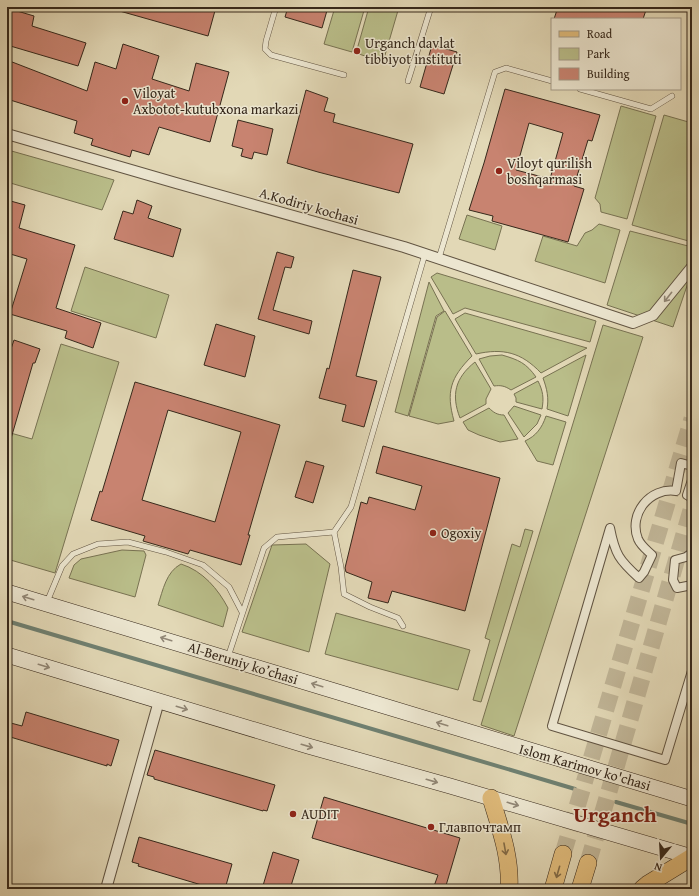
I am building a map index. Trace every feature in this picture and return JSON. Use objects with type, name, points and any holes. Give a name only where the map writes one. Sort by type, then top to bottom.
[{"type":"main road","name":"Al-Beruniy ko’chasi","points":[[7,592],[228,658],[479,736]]},
{"type":"main road","points":[[7,655],[308,746],[462,789],[692,857]]},
{"type":"main road","name":"Islom Karimov ko'chasi","points":[[479,736],[692,799]]},
{"type":"main road","points":[[490,798],[506,846],[510,879],[509,889]]},
{"type":"main road","points":[[553,889],[563,854]]},
{"type":"main road","points":[[642,889],[692,857]]},
{"type":"main road","points":[[580,889],[588,863]]},
{"type":"street","name":"A.Kodiriy kochasi","points":[[7,134],[439,258],[633,323],[653,315],[692,267]]},
{"type":"street","points":[[692,466],[681,463],[676,491],[670,490],[659,492],[649,498],[641,506],[637,516],[636,527],[638,538],[644,548],[652,555],[644,572],[639,578],[624,565],[614,548],[610,528],[552,726],[665,760],[692,671]]},
{"type":"street","points":[[692,480],[686,495],[692,498]]},
{"type":"street","points":[[692,553],[686,557],[675,560],[673,580],[676,588],[692,585]]},
{"type":"street","points":[[106,889],[159,701]]},
{"type":"lane","points":[[276,7],[265,49],[271,55],[344,75]]},
{"type":"lane","points":[[408,81],[431,7]]},
{"type":"lane","points":[[439,258],[495,72],[506,68],[551,81]]},
{"type":"lane","points":[[584,90],[652,109],[672,96]]},
{"type":"lane","points":[[403,626],[398,618],[370,607],[344,594],[334,532],[351,507],[425,254]]},
{"type":"lane","points":[[228,658],[264,548],[276,537],[334,532]]},
{"type":"lane","points":[[47,604],[62,566],[73,554],[98,544],[128,542],[166,552],[203,565],[229,587],[242,612]]},
{"type":"green space","points":[[335,7],[365,7],[352,52],[324,44]]},
{"type":"green space","points":[[369,7],[399,7],[383,62],[356,53]]},
{"type":"green space","points":[[621,106],[656,116],[627,219],[601,212],[600,204],[595,198]]},
{"type":"green space","points":[[664,115],[692,123],[692,242],[632,225]]},
{"type":"green space","points":[[8,150],[114,180],[102,210],[7,182]]},
{"type":"green space","points":[[467,215],[502,226],[495,250],[459,239]]},
{"type":"green space","points":[[599,224],[620,230],[605,283],[535,261],[543,236],[577,246],[585,233],[592,230]]},
{"type":"green space","points":[[630,231],[692,247],[692,271],[673,327],[607,305]]},
{"type":"green space","points":[[85,267],[169,295],[156,338],[71,311]]},
{"type":"green space","points":[[437,273],[596,321],[590,342],[465,308],[453,314],[431,277]]},
{"type":"green space","points":[[429,282],[444,311],[436,316],[408,416],[395,412]]},
{"type":"green space","points":[[445,311],[472,356],[459,371],[450,393],[450,402],[454,421],[438,424],[409,416],[437,317]]},
{"type":"green space","points":[[465,313],[587,348],[541,373],[526,360],[511,353],[495,351],[476,354],[455,319]]},
{"type":"green space","points":[[603,325],[643,337],[514,736],[481,725]]},
{"type":"green space","points":[[61,344],[119,362],[55,573],[7,559],[7,432],[32,439]]},
{"type":"green space","points":[[502,355],[522,363],[529,368],[536,377],[511,390],[503,386],[494,386],[479,359]]},
{"type":"green space","points":[[586,355],[568,416],[547,409],[548,401],[546,386],[543,378]]},
{"type":"green space","points":[[475,362],[491,389],[486,399],[486,404],[460,418],[456,402],[457,387],[463,374]]},
{"type":"green space","points":[[538,381],[543,395],[542,409],[516,402],[514,394]]},
{"type":"green space","points":[[514,406],[541,415],[537,424],[524,437],[508,413]]},
{"type":"green space","points":[[489,408],[495,413],[504,415],[518,439],[500,442],[468,430],[463,422]]},
{"type":"green space","points":[[546,416],[566,422],[553,465],[537,461],[525,441],[538,431]]},
{"type":"green space","points":[[525,529],[533,531],[481,702],[473,700],[490,640],[485,638],[512,544],[520,547]]},
{"type":"green space","points":[[306,544],[330,564],[309,652],[242,632],[272,545]]},
{"type":"green space","points":[[122,550],[144,551],[146,555],[135,597],[69,578],[74,565],[81,559]]},
{"type":"green space","points":[[181,564],[203,576],[220,594],[228,608],[223,627],[158,605],[168,577],[176,567]]},
{"type":"green space","points":[[336,613],[470,650],[458,690],[325,654]]},
{"type":"building","points":[[117,7],[216,7],[208,36],[116,10]]},
{"type":"building","points":[[288,7],[328,7],[322,28],[285,17]]},
{"type":"building","points":[[558,7],[647,7],[643,18],[554,18]]},
{"type":"building","points":[[7,8],[34,16],[32,26],[86,43],[78,66],[7,45]]},
{"type":"building","points":[[123,44],[159,56],[152,79],[189,91],[196,63],[229,72],[210,142],[159,127],[149,155],[132,150],[130,157],[91,145],[93,139],[74,133],[77,121],[7,99],[7,60],[87,91],[95,62],[116,69]]},
{"type":"building","points":[[432,45],[457,52],[444,94],[420,87]]},
{"type":"building","name":"Viloyt qurilish boshqarmasi","points":[[505,89],[600,115],[592,141],[588,140],[574,186],[584,189],[568,242],[492,221],[493,216],[469,210]],"holes":[[[529,123],[563,133],[550,179],[516,170]]]},
{"type":"building","points":[[306,90],[328,98],[324,111],[335,114],[333,122],[413,144],[399,193],[287,163]]},
{"type":"building","points":[[238,120],[273,129],[267,155],[254,152],[252,159],[241,156],[243,149],[232,146]]},
{"type":"building","points":[[7,200],[25,205],[19,228],[75,245],[56,308],[101,323],[93,348],[65,338],[67,331],[10,314],[27,259],[7,253]]},
{"type":"building","points":[[137,200],[152,206],[148,218],[181,229],[173,257],[114,239],[123,211],[133,214]]},
{"type":"building","points":[[277,252],[294,257],[291,268],[285,267],[273,310],[312,321],[309,334],[258,319]]},
{"type":"building","points":[[353,270],[381,277],[356,376],[377,381],[364,427],[342,421],[346,405],[319,398],[327,368],[329,369]]},
{"type":"building","points":[[216,324],[255,336],[245,377],[204,365]]},
{"type":"building","points":[[14,340],[40,349],[35,363],[33,363],[10,442],[7,441],[7,361]]},
{"type":"building","points":[[135,382],[280,425],[248,535],[250,535],[241,565],[190,550],[188,554],[143,541],[145,536],[91,520],[100,491],[102,492]],"holes":[[[168,410],[241,432],[215,522],[142,500]]]},
{"type":"building","points":[[383,446],[500,478],[465,611],[392,591],[388,603],[368,598],[372,582],[346,572],[345,568],[361,502],[367,504],[369,497],[415,510],[422,486],[376,473]]},
{"type":"building","points":[[306,461],[324,466],[313,503],[295,497]]},
{"type":"building","points":[[26,712],[119,740],[111,766],[7,736],[7,722],[22,726]]},
{"type":"building","points":[[155,750],[275,785],[267,811],[154,779],[154,777],[147,775]]},
{"type":"building","points":[[324,797],[460,838],[445,889],[433,889],[438,875],[312,838]]},
{"type":"building","points":[[139,837],[232,864],[225,889],[215,889],[138,866],[139,864],[132,862]]},
{"type":"building","points":[[273,852],[299,860],[290,889],[262,889]]},
{"type":"waterway","points":[[7,621],[575,789]]},
{"type":"waterway","points":[[616,802],[692,824]]},
{"type":"tunnel","points":[[563,854],[692,419]]},
{"type":"tunnel","points":[[588,863],[692,507]]},
{"type":"place","name":"Urganch davlat tibbiyot instituti","points":[[357,51]]},
{"type":"place","name":"Viloyat Axbotot-kutubxona markazi","points":[[125,101]]},
{"type":"place","name":"Viloyt qurilish boshqarmasi","points":[[499,171]]},
{"type":"place","name":"Ogoxiy","points":[[433,533]]},
{"type":"place","name":"AUDIT","points":[[293,814]]},
{"type":"place","name":"Главпочтамп","points":[[431,827]]},
{"type":"district","name":"Urganch","points":[[615,814]]}]
